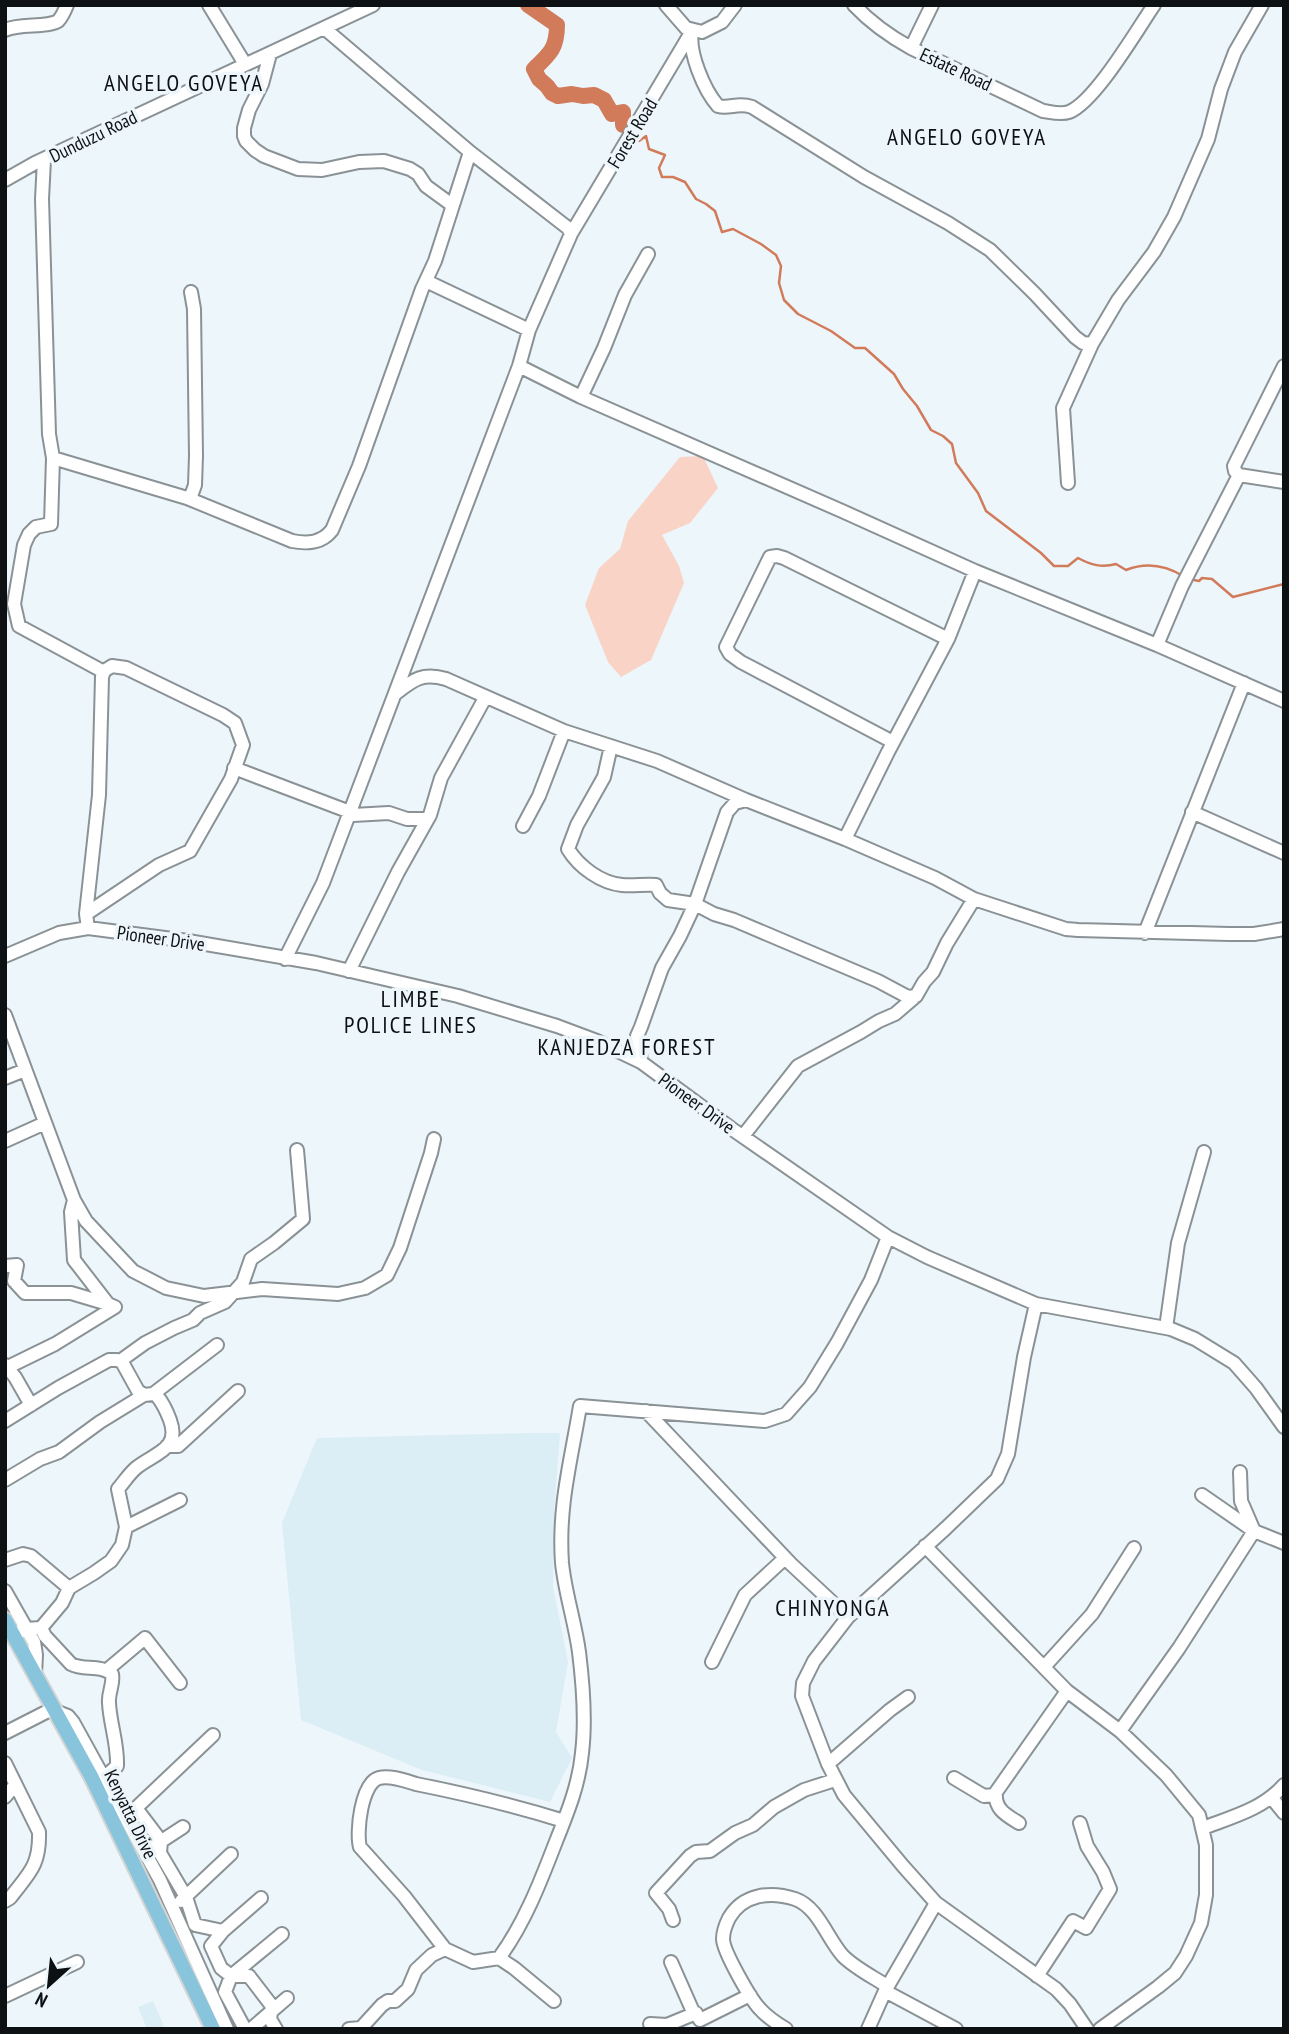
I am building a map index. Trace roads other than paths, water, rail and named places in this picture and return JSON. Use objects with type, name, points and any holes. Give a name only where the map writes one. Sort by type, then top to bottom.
[{"type":"main road","name":"Kenyatta Drive","points":[[5,1620],[20,1632],[35,1674],[98,1789],[213,2029]]},
{"type":"street","points":[[5,30],[13,26],[55,22],[67,5]]},
{"type":"street","points":[[209,5],[246,64]]},
{"type":"street","name":"Dunduzu Road","points":[[5,180],[373,5]]},
{"type":"street","points":[[666,5],[679,22],[692,31],[702,32],[722,22],[735,5]]},
{"type":"street","points":[[911,48],[932,5]]},
{"type":"street","name":"Estate Road","points":[[861,8],[894,39],[911,48],[1042,111],[1068,113],[1083,104],[1096,90],[1154,5]]},
{"type":"street","points":[[1068,484],[1063,408],[1092,344],[1118,300],[1154,252],[1174,217],[1208,139],[1221,89],[1235,52],[1262,5]]},
{"type":"street","points":[[324,27],[470,152],[568,228],[571,234]]},
{"type":"street","points":[[692,31],[692,52],[707,89],[718,106],[743,104],[752,107],[864,177],[948,223],[990,250],[1035,293],[1075,337],[1083,343],[1092,344]]},
{"type":"street","name":"Forest Road","points":[[285,959],[323,883],[519,366],[528,330],[571,234],[692,31]]},
{"type":"street","points":[[270,54],[262,84],[249,110],[244,128],[243,136],[255,150],[298,169],[321,170],[384,160],[418,174],[426,186],[452,205]]},
{"type":"street","points":[[53,458],[190,499],[292,541],[315,542],[326,538],[332,530],[359,466],[435,261],[470,152]]},
{"type":"street","points":[[44,160],[44,274],[49,434],[53,458],[51,524],[36,527],[29,534],[24,545],[14,604],[19,626],[104,672]]},
{"type":"street","points":[[581,397],[625,295],[648,254]]},
{"type":"street","points":[[426,281],[528,330]]},
{"type":"street","points":[[190,499],[195,485],[196,433],[191,292]]},
{"type":"street","points":[[519,366],[581,397],[975,571],[1157,645],[1284,701]]},
{"type":"street","points":[[1284,366],[1234,466],[1239,475],[1284,482]]},
{"type":"street","points":[[1157,645],[1182,586],[1239,475]]},
{"type":"street","points":[[893,742],[741,663],[730,654],[726,647],[770,557],[784,558],[948,639]]},
{"type":"street","points":[[845,839],[948,639],[975,571]]},
{"type":"street","points":[[86,914],[159,865],[190,851],[231,779],[243,744],[235,723],[223,715],[126,667],[112,666],[104,672],[99,795],[86,914],[88,928]]},
{"type":"street","points":[[395,694],[411,681],[435,676],[564,731],[657,761],[935,878],[974,899],[1066,929],[1254,934],[1284,929]]},
{"type":"street","points":[[1145,933],[1244,683]]},
{"type":"street","points":[[349,971],[398,872],[428,819],[441,778],[485,698]]},
{"type":"street","points":[[523,826],[540,796],[564,731]]},
{"type":"street","points":[[611,746],[604,777],[577,825],[568,849],[588,872],[624,886],[656,885],[668,900],[695,904],[878,981],[908,997],[916,996]]},
{"type":"street","points":[[234,768],[353,815],[389,813],[407,819],[428,819]]},
{"type":"street","points":[[641,1062],[637,1036],[662,968],[695,904],[727,812],[735,803],[746,800]]},
{"type":"street","points":[[1192,812],[1284,853]]},
{"type":"street","points":[[743,1136],[798,1066],[895,1014],[916,996],[933,972],[974,899]]},
{"type":"street","name":"Pioneer Drive","points":[[5,956],[59,933],[88,928],[188,941],[316,963],[458,996],[557,1026],[641,1062],[888,1237],[927,1257],[1036,1304],[1166,1328],[1195,1339],[1234,1363],[1284,1427]]},
{"type":"street","points":[[5,1015],[74,1200],[86,1221],[133,1271],[166,1288],[204,1296],[262,1289],[338,1294],[365,1288],[387,1275],[400,1248],[433,1139]]},
{"type":"street","points":[[5,1078],[26,1070]]},
{"type":"street","points":[[5,1141],[45,1124]]},
{"type":"street","points":[[120,1361],[145,1343],[193,1321],[201,1313],[225,1302],[243,1282],[251,1258],[303,1219],[297,1150]]},
{"type":"street","points":[[1166,1328],[1178,1243],[1204,1152]]},
{"type":"street","points":[[74,1200],[71,1212],[74,1260],[108,1304]]},
{"type":"street","points":[[499,1958],[530,1903],[564,1821],[574,1796],[583,1752],[579,1652],[562,1563],[565,1482],[580,1406],[765,1421],[786,1413],[810,1388],[837,1343],[871,1280],[888,1237]]},
{"type":"street","points":[[5,1266],[17,1265],[10,1284],[25,1293],[71,1293],[114,1307],[55,1344],[7,1366],[31,1405]]},
{"type":"street","points":[[1036,1304],[1008,1454],[997,1479],[848,1617],[827,1643],[803,1683],[802,1696],[828,1764],[844,1795],[936,1903],[1056,1989],[1087,2029]]},
{"type":"street","points":[[5,1479],[40,1459],[60,1452],[100,1422],[148,1394],[217,1345]]},
{"type":"street","points":[[5,1421],[108,1360],[120,1361],[138,1391],[161,1401],[170,1421],[173,1437],[167,1446],[136,1468],[118,1489],[126,1527],[122,1545],[111,1561],[69,1588],[62,1603],[41,1628],[20,1632],[5,1591]]},
{"type":"street","points":[[167,1446],[178,1446],[238,1391]]},
{"type":"street","points":[[646,1411],[785,1558],[848,1617]]},
{"type":"street","points":[[1240,1472],[1241,1501],[1254,1531]]},
{"type":"street","points":[[1202,1495],[1254,1531],[1284,1543]]},
{"type":"street","points":[[126,1527],[180,1500]]},
{"type":"street","points":[[1120,1731],[1180,1648],[1254,1531]]},
{"type":"street","points":[[925,1546],[1067,1691],[1120,1731],[1166,1775],[1199,1815],[1206,1845],[1206,1895],[1201,1923],[1186,1956],[1175,1973],[1100,2029]]},
{"type":"street","points":[[1044,1667],[1092,1614],[1134,1548]]},
{"type":"street","points":[[5,1560],[23,1554],[31,1556],[69,1588]]},
{"type":"street","points":[[712,1662],[745,1595],[785,1558]]},
{"type":"street","points":[[41,1628],[71,1664],[76,1667],[107,1670],[112,1674],[109,1702],[118,1761],[115,1769],[105,1777]]},
{"type":"street","points":[[107,1670],[145,1638],[180,1683]]},
{"type":"street","points":[[954,1778],[984,1796],[994,1795],[1067,1691]]},
{"type":"street","points":[[828,1764],[908,1697]]},
{"type":"street","points":[[5,1732],[55,1710],[68,1716],[73,1722],[145,1851],[227,2029]]},
{"type":"street","points":[[195,1925],[186,1897],[160,1853],[161,1841],[136,1808],[213,1735]]},
{"type":"street","points":[[5,1763],[39,1832],[34,1866],[5,1901]]},
{"type":"street","points":[[554,2001],[499,1958],[473,1962],[445,1949],[404,1896],[360,1847],[358,1839],[361,1812],[371,1782],[378,1778],[476,1797],[564,1821]]},
{"type":"street","points":[[673,1920],[656,1893],[690,1856],[696,1852],[710,1851],[804,1790],[835,1780]]},
{"type":"street","points":[[5,1797],[15,1785]]},
{"type":"street","points":[[1203,1828],[1250,1811],[1284,1785]]},
{"type":"street","points":[[996,1792],[995,1801],[998,1807],[1019,1823]]},
{"type":"street","points":[[1271,1797],[1284,1812]]},
{"type":"street","points":[[1037,1976],[1073,1921],[1086,1928],[1110,1889],[1087,1846],[1080,1823]]},
{"type":"street","points":[[145,1851],[183,1827]]},
{"type":"street","points":[[173,1909],[231,1854]]},
{"type":"street","points":[[786,2029],[757,2007],[722,1941],[725,1926],[735,1909],[760,1895],[793,1898],[803,1903],[812,1911],[845,1958],[886,1988],[956,2029]]},
{"type":"street","points":[[245,2029],[225,1992],[226,1972],[211,1946],[223,1931],[261,1898]]},
{"type":"street","points":[[868,2029],[886,1988],[936,1903]]},
{"type":"street","points":[[183,1932],[195,1925],[223,1931]]},
{"type":"street","points":[[226,1972],[282,1934]]},
{"type":"street","points":[[196,1959],[212,1949]]},
{"type":"street","points":[[349,2029],[361,2028],[382,2005],[395,2001],[408,1989],[416,1970],[432,1955],[445,1949]]},
{"type":"street","points":[[5,1996],[78,1962]]},
{"type":"street","points":[[671,1962],[699,2020],[751,1995]]},
{"type":"street","points":[[204,1976],[226,1972],[249,1976],[272,2006],[270,2019],[276,2029]]},
{"type":"street","points":[[251,2029],[287,1998]]},
{"type":"street","points":[[650,2024],[667,2025],[694,2014]]},
{"type":"waterway","points":[[528,5],[557,25],[552,50],[534,69],[539,79],[558,96],[594,95],[604,100],[612,114],[623,112],[623,125]]},
{"type":"waterway","points":[[639,141],[646,136],[649,149],[665,155],[659,168],[662,177],[673,177],[685,182],[696,199],[715,211],[722,232],[733,229],[776,255],[781,266],[779,283],[784,300],[798,314],[831,331],[855,348],[865,348],[894,374],[931,430],[952,444],[956,463],[978,493],[986,511],[1054,566],[1068,566],[1078,558],[1097,565],[1116,564],[1126,570],[1155,566],[1183,576]]},
{"type":"waterway","points":[[1189,579],[1212,579],[1233,597],[1284,584]]},
{"type":"district","name":"ANGELO GOVEYA","points":[[184,82]]},
{"type":"district","name":"ANGELO GOVEYA","points":[[967,136]]},
{"type":"district","name":"LIMBE POLICE LINES","points":[[411,1011]]},
{"type":"district","name":"KANJEDZA FOREST","points":[[627,1046]]},
{"type":"district","name":"CHINYONGA","points":[[833,1607]]}]
